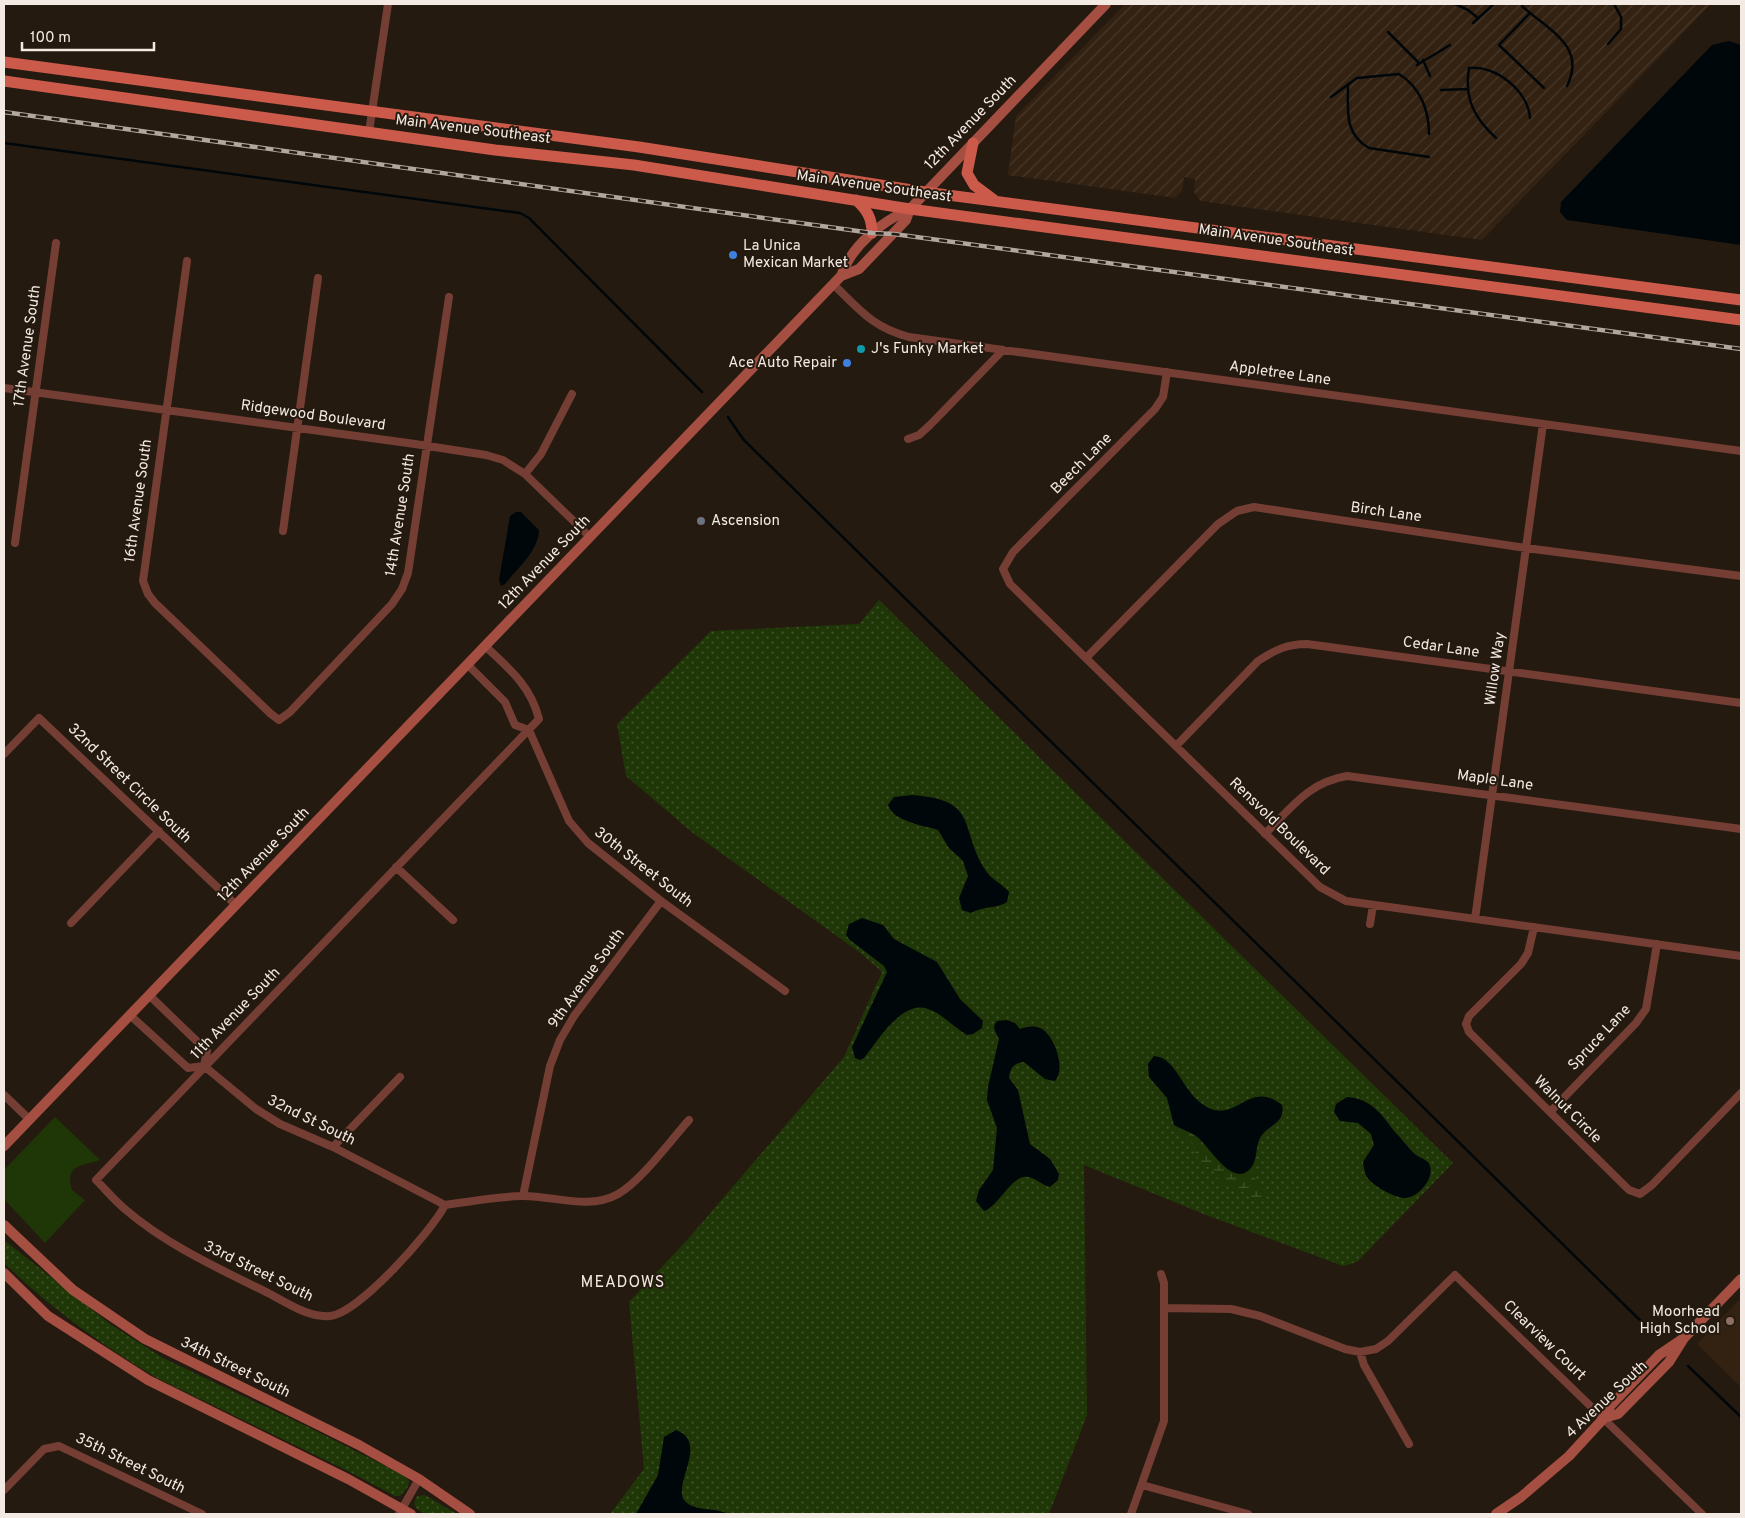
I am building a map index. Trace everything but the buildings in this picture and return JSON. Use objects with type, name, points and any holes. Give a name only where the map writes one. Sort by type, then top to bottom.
[{"type":"main road","name":"Main Avenue Southeast","points":[[4,62],[639,147],[925,192],[1741,300]]},
{"type":"main road","name":"Main Avenue Southeast","points":[[4,81],[495,150],[634,165],[910,209],[1741,320]]},
{"type":"main road","points":[[973,143],[967,165],[967,173],[974,185],[995,201]]},
{"type":"main road","points":[[856,200],[866,208],[870,217],[872,233]]},
{"type":"street","points":[[369,132],[388,4]]},
{"type":"street","name":"12th Avenue South","points":[[4,1146],[468,666],[833,284],[841,276],[859,269],[906,220],[910,209],[925,192],[1106,4]]},
{"type":"street","points":[[841,276],[846,264],[872,233],[889,218],[910,209]]},
{"type":"street","name":"17th Avenue South","points":[[15,543],[56,243]]},
{"type":"street","name":"16th Avenue South","points":[[187,261],[143,566],[143,581],[148,594],[279,720]]},
{"type":"street","points":[[283,532],[318,278]]},
{"type":"street","name":"Appletree Lane","points":[[833,284],[875,324],[890,332],[909,337],[1741,451]]},
{"type":"street","name":"14th Avenue South","points":[[279,720],[290,712],[392,604],[402,589],[408,573],[449,297]]},
{"type":"street","points":[[908,439],[919,435],[930,425],[1003,350]]},
{"type":"street","name":"Beech Lane","points":[[1003,569],[1014,552],[1155,409],[1163,398],[1167,372]]},
{"type":"street","name":"Ridgewood Boulevard","points":[[4,388],[427,445],[503,460],[524,474],[590,537]]},
{"type":"street","points":[[524,474],[541,454],[572,394]]},
{"type":"street","name":"Willow Way","points":[[1475,919],[1543,424]]},
{"type":"street","name":"Birch Lane","points":[[1086,658],[1218,524],[1237,511],[1254,507],[1526,548],[1741,576]]},
{"type":"street","name":"Rensvold Boulevard","points":[[1003,569],[1010,584],[1265,834],[1320,887],[1346,901],[1741,956]]},
{"type":"street","name":"Cedar Lane","points":[[1176,746],[1258,661],[1274,650],[1289,644],[1307,644],[1509,670],[1741,703]]},
{"type":"street","points":[[486,647],[525,684],[539,719],[529,730]]},
{"type":"street","name":"30th Street South","points":[[468,666],[505,702],[515,724],[529,730],[569,821],[588,843],[661,901],[785,991]]},
{"type":"street","name":"32nd Street Circle South","points":[[4,754],[39,718],[236,905]]},
{"type":"street","name":"11th Avenue South","points":[[96,1180],[529,730]]},
{"type":"street","name":"Maple Lane","points":[[1265,834],[1305,793],[1318,784],[1332,778],[1347,776],[1741,829]]},
{"type":"street","points":[[72,922],[159,831]]},
{"type":"street","points":[[396,867],[453,920]]},
{"type":"street","name":"9th Avenue South","points":[[523,1196],[550,1066],[560,1040],[574,1016],[661,901]]},
{"type":"street","points":[[1370,924],[1373,905]]},
{"type":"street","name":"Walnut Circle","points":[[1534,927],[1531,944],[1525,958],[1469,1016],[1466,1024],[1469,1032],[1628,1190],[1640,1194],[1652,1185],[1741,1093]]},
{"type":"street","name":"Spruce Lane","points":[[1550,1112],[1636,1023],[1646,1009],[1657,944]]},
{"type":"street","points":[[150,996],[206,1051],[204,1066]]},
{"type":"street","name":"32nd St South","points":[[131,1016],[188,1068],[204,1066],[256,1109],[280,1124],[333,1147],[445,1204]]},
{"type":"street","points":[[333,1147],[400,1077]]},
{"type":"street","points":[[4,1095],[29,1120]]},
{"type":"street","points":[[445,1204],[523,1196],[576,1202],[594,1202],[611,1197],[633,1182],[689,1120]]},
{"type":"street","name":"33rd Street South","points":[[96,1180],[126,1210],[174,1245],[300,1309],[328,1317],[342,1313],[357,1304],[436,1222],[445,1204]]},
{"type":"street","name":"34th Street South","points":[[4,1224],[73,1290],[145,1339],[359,1445],[419,1479],[470,1514]]},
{"type":"street","points":[[4,1273],[48,1316],[148,1380],[348,1479],[404,1512],[419,1479]]},
{"type":"street","points":[[1131,1514],[1164,1421],[1164,1283],[1161,1274]]},
{"type":"street","name":"Clearview Court","points":[[1360,1352],[1376,1349],[1388,1341],[1455,1275],[1702,1514]]},
{"type":"street","name":"4 Avenue South","points":[[1496,1514],[1521,1497],[1569,1456],[1604,1418],[1618,1414],[1669,1362],[1684,1338],[1741,1279]]},
{"type":"street","points":[[1164,1308],[1231,1309],[1260,1316],[1345,1349],[1360,1352],[1364,1365],[1408,1444]]},
{"type":"street","name":"35th Street South","points":[[4,1490],[44,1449],[56,1446],[202,1514]]},
{"type":"street","points":[[1142,1485],[1248,1514]]},
{"type":"shaded area","points":[[1125,4],[1711,4],[1482,240],[1200,201],[1194,192],[1195,179],[1184,177],[1182,191],[1175,198],[1008,175],[1016,116]]},
{"type":"shaded area","points":[[1729,41],[1741,45],[1741,245],[1567,220],[1560,212],[1561,202],[1712,45]]},
{"type":"shaded area","points":[[516,512],[521,512],[539,530],[538,537],[526,559],[505,584],[501,586],[499,580],[510,516]]},
{"type":"shaded area","points":[[912,795],[933,798],[958,809],[964,818],[976,853],[984,868],[989,875],[1009,892],[1007,902],[971,913],[962,910],[959,898],[968,876],[963,861],[949,848],[938,830],[903,819],[891,811],[888,805],[894,797]]},
{"type":"shaded area","points":[[862,918],[883,925],[894,939],[937,962],[960,999],[983,1021],[982,1028],[973,1034],[967,1035],[928,1009],[918,1008],[909,1010],[891,1024],[864,1058],[860,1060],[855,1058],[852,1047],[887,972],[884,966],[846,935],[849,924]]},
{"type":"shaded area","points":[[1007,1020],[1015,1023],[1020,1029],[1032,1026],[1045,1031],[1057,1052],[1060,1068],[1055,1081],[1045,1079],[1024,1062],[1013,1067],[1009,1078],[1018,1090],[1030,1144],[1050,1159],[1059,1174],[1058,1180],[1050,1187],[1031,1178],[1022,1177],[1011,1185],[990,1208],[984,1211],[976,1201],[979,1190],[993,1170],[997,1128],[987,1100],[988,1087],[999,1039],[994,1026],[997,1021]]},
{"type":"shaded area","points":[[1154,1056],[1162,1058],[1169,1063],[1201,1104],[1211,1109],[1221,1111],[1229,1109],[1262,1096],[1271,1098],[1282,1105],[1283,1111],[1279,1120],[1263,1133],[1260,1138],[1254,1163],[1249,1170],[1242,1174],[1227,1169],[1201,1140],[1174,1125],[1167,1098],[1149,1077],[1148,1064]]},
{"type":"shaded area","points":[[1347,1097],[1356,1098],[1369,1104],[1416,1155],[1429,1164],[1431,1171],[1428,1181],[1412,1197],[1402,1198],[1391,1194],[1379,1188],[1367,1177],[1363,1162],[1374,1145],[1371,1134],[1358,1123],[1340,1121],[1334,1112],[1336,1104]]},
{"type":"shaded area","name":"Moorhead High School","points":[[1741,1298],[1741,1387],[1697,1344]]},
{"type":"shaded area","points":[[676,1430],[685,1436],[690,1444],[682,1493],[684,1500],[688,1504],[699,1508],[728,1514],[636,1514],[658,1475],[664,1437]]},
{"type":"green space","points":[[879,600],[1453,1163],[1357,1262],[1343,1266],[1206,1215],[1084,1165],[1087,1415],[1049,1514],[610,1514],[644,1469],[629,1302],[688,1239],[844,1057],[882,972],[862,954],[693,833],[626,776],[617,724],[711,631],[859,624]]},
{"type":"green space","points":[[55,1117],[100,1160],[82,1165],[73,1170],[70,1181],[72,1190],[85,1200],[45,1243],[4,1199],[4,1170]]},
{"type":"green space","points":[[1174,1125],[1196,1136],[1224,1166],[1249,1171],[1253,1165],[1254,1177],[1265,1193],[1263,1200],[1255,1200],[1240,1190],[1222,1185],[1213,1170],[1199,1162],[1192,1142],[1177,1131]]},
{"type":"green space","points":[[4,1240],[110,1324],[163,1358],[308,1427],[405,1476],[409,1481],[408,1487],[400,1496],[395,1496],[350,1472],[157,1378],[96,1339],[22,1280],[4,1263]]},
{"type":"green space","points":[[425,1495],[457,1514],[432,1514],[420,1511],[414,1503],[417,1496]]},
{"type":"waterway","points":[[1455,4],[1468,10],[1478,18]]},
{"type":"waterway","points":[[1473,23],[1494,4]]},
{"type":"waterway","points":[[1608,44],[1621,29],[1621,17],[1614,4]]},
{"type":"waterway","points":[[1522,6],[1553,31],[1568,49],[1572,60],[1572,72],[1567,86]]},
{"type":"waterway","points":[[1530,13],[1499,45],[1544,88]]},
{"type":"waterway","points":[[1388,32],[1419,63]]},
{"type":"waterway","points":[[1417,65],[1450,45]]},
{"type":"waterway","points":[[1423,60],[1430,76]]},
{"type":"waterway","points":[[1496,138],[1482,123],[1472,107],[1468,89],[1469,68],[1490,71],[1500,75],[1509,82],[1523,98],[1530,118]]},
{"type":"waterway","points":[[1331,97],[1357,78],[1399,74],[1413,85],[1418,92],[1425,108],[1429,134]]},
{"type":"waterway","points":[[1348,84],[1349,121],[1351,129],[1361,142],[1369,148],[1429,157]]},
{"type":"waterway","points":[[1441,90],[1468,89]]},
{"type":"waterway","points":[[4,143],[520,213],[529,218],[702,392]]},
{"type":"waterway","points":[[728,417],[743,439],[1654,1334]]},
{"type":"waterway","points":[[1688,1366],[1741,1417]]},
{"type":"railway","points":[[4,112],[872,233],[894,234],[1741,349]]},
{"type":"place","name":"La Unica Mexican Market","points":[[733,255]]},
{"type":"place","name":"J's Funky Market","points":[[861,349]]},
{"type":"place","name":"Ace Auto Repair","points":[[847,363]]},
{"type":"place","name":"Ascension","points":[[701,521]]},
{"type":"place","name":"Moorhead High School","points":[[1730,1321]]},
{"type":"district","name":"MEADOWS","points":[[623,1283]]}]
